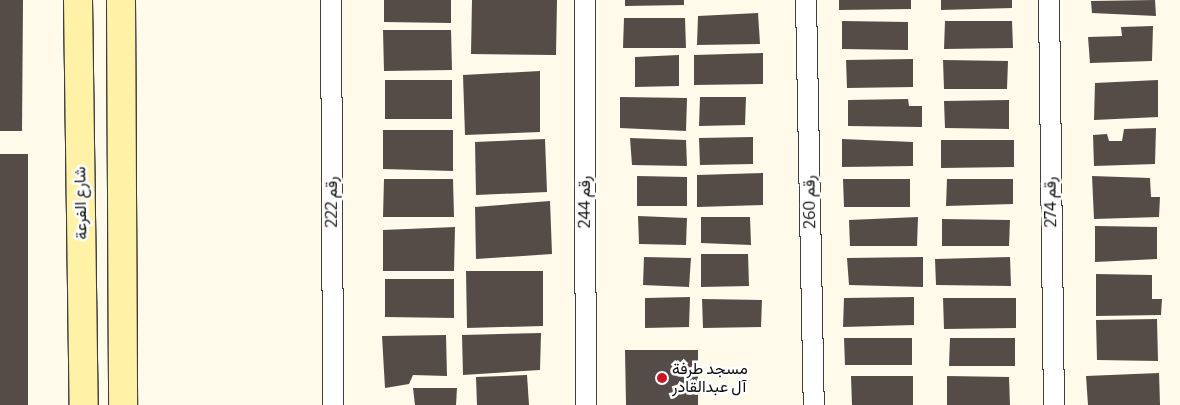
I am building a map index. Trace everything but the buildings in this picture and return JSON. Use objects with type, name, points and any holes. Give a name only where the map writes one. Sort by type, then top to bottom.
[{"type":"street","name":"شارع الفرعة","points":[[78,0],[84,405]]},
{"type":"street","points":[[121,0],[123,405]]},
{"type":"street","name":"رقم 222","points":[[331,0],[333,405]]},
{"type":"street","name":"رقم 244","points":[[585,0],[586,405]]},
{"type":"street","name":"رقم 260","points":[[806,0],[814,405]]},
{"type":"street","name":"رقم 274","points":[[1049,0],[1054,405]]},
{"type":"place","name":"مسجد طرفة آل عبدالقادر","points":[[662,378]]}]
